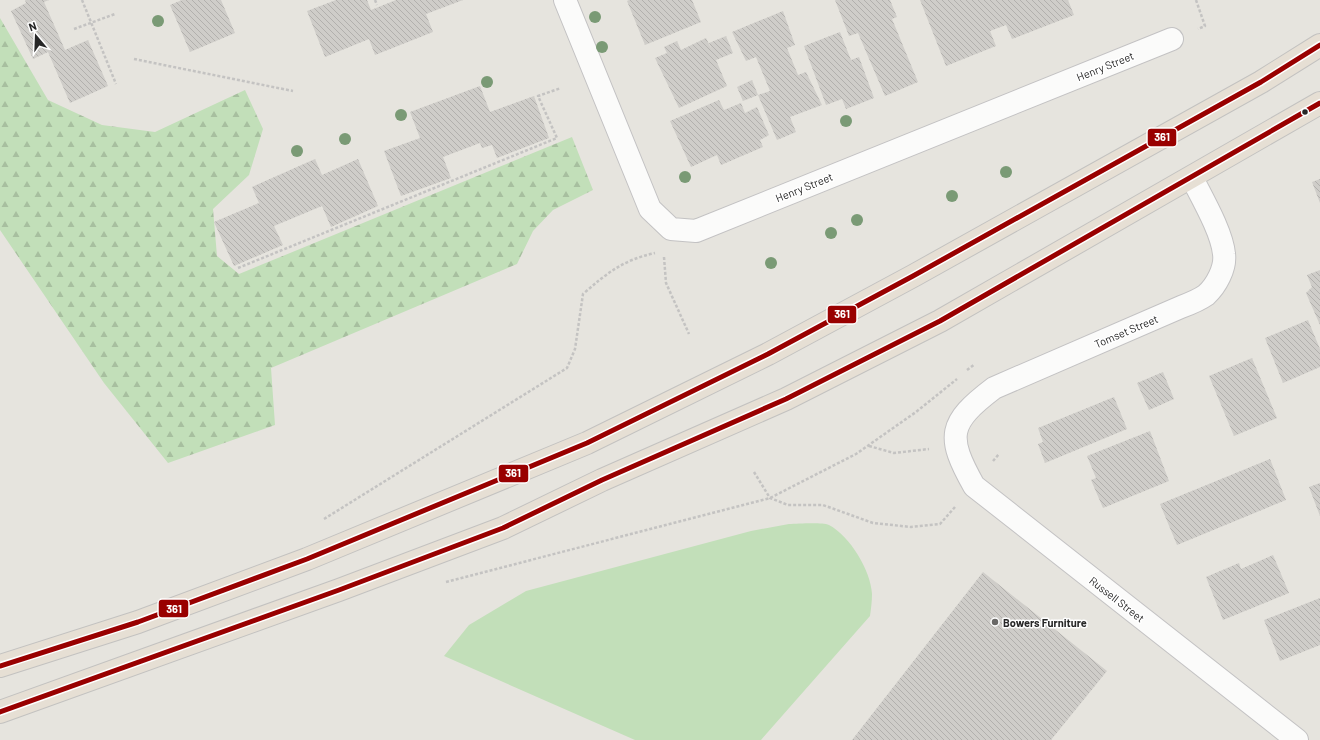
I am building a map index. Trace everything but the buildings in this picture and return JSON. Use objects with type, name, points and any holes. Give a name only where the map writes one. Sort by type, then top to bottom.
[{"type":"highway","points":[[0,666],[138,622],[307,559],[587,443],[768,354],[913,276],[1212,109],[1320,45]]},
{"type":"highway","points":[[0,712],[339,590],[503,528],[602,480],[786,400],[940,321],[1192,178],[1320,103]]},
{"type":"street","name":"Henry Street","points":[[565,0],[650,209],[671,229],[696,231],[1172,38]]},
{"type":"street","name":"Tomset Street","points":[[955,445],[957,424],[974,403],[994,388],[1181,308],[1205,296],[1214,286],[1220,276],[1224,255],[1219,236],[1192,178]]},
{"type":"street","name":"Russell Street","points":[[955,445],[962,465],[974,486],[1296,740]]},
{"type":"path","points":[[82,0],[116,84]]},
{"type":"path","points":[[374,0],[377,5]]},
{"type":"path","points":[[74,29],[115,14]]},
{"type":"path","points":[[134,59],[293,91]]},
{"type":"path","points":[[238,268],[557,138],[538,96],[561,88]]},
{"type":"path","points":[[663,251],[666,283],[689,334]]},
{"type":"path","points":[[322,520],[568,368],[575,349],[583,294],[608,272],[634,258],[656,253]]},
{"type":"path","points":[[869,446],[894,453],[955,445]]},
{"type":"path","points":[[754,472],[770,498],[788,506],[823,505],[873,523],[911,527],[940,524],[974,486]]},
{"type":"path","points":[[442,583],[770,498]]},
{"type":"green space","points":[[0,18],[48,100],[102,125],[155,132],[245,90],[263,129],[249,175],[213,209],[217,256],[239,274],[572,137],[593,190],[553,210],[533,231],[517,264],[271,368],[275,425],[168,463],[104,383],[0,230]]},
{"type":"green space","points":[[789,524],[825,524],[837,530],[844,537],[858,555],[868,575],[872,594],[871,611],[870,616],[761,740],[635,740],[444,656],[469,625],[526,591],[751,531]]},
{"type":"transit line","name":"361","points":[[0,666],[138,622],[307,559],[587,443],[768,354],[913,276],[1261,82],[1320,45]]},
{"type":"transit line","name":"361","points":[[0,712],[339,590],[503,528],[602,480],[786,399],[940,321],[1320,103]]},
{"type":"place","name":"Bowers Furniture","points":[[995,622]]}]
